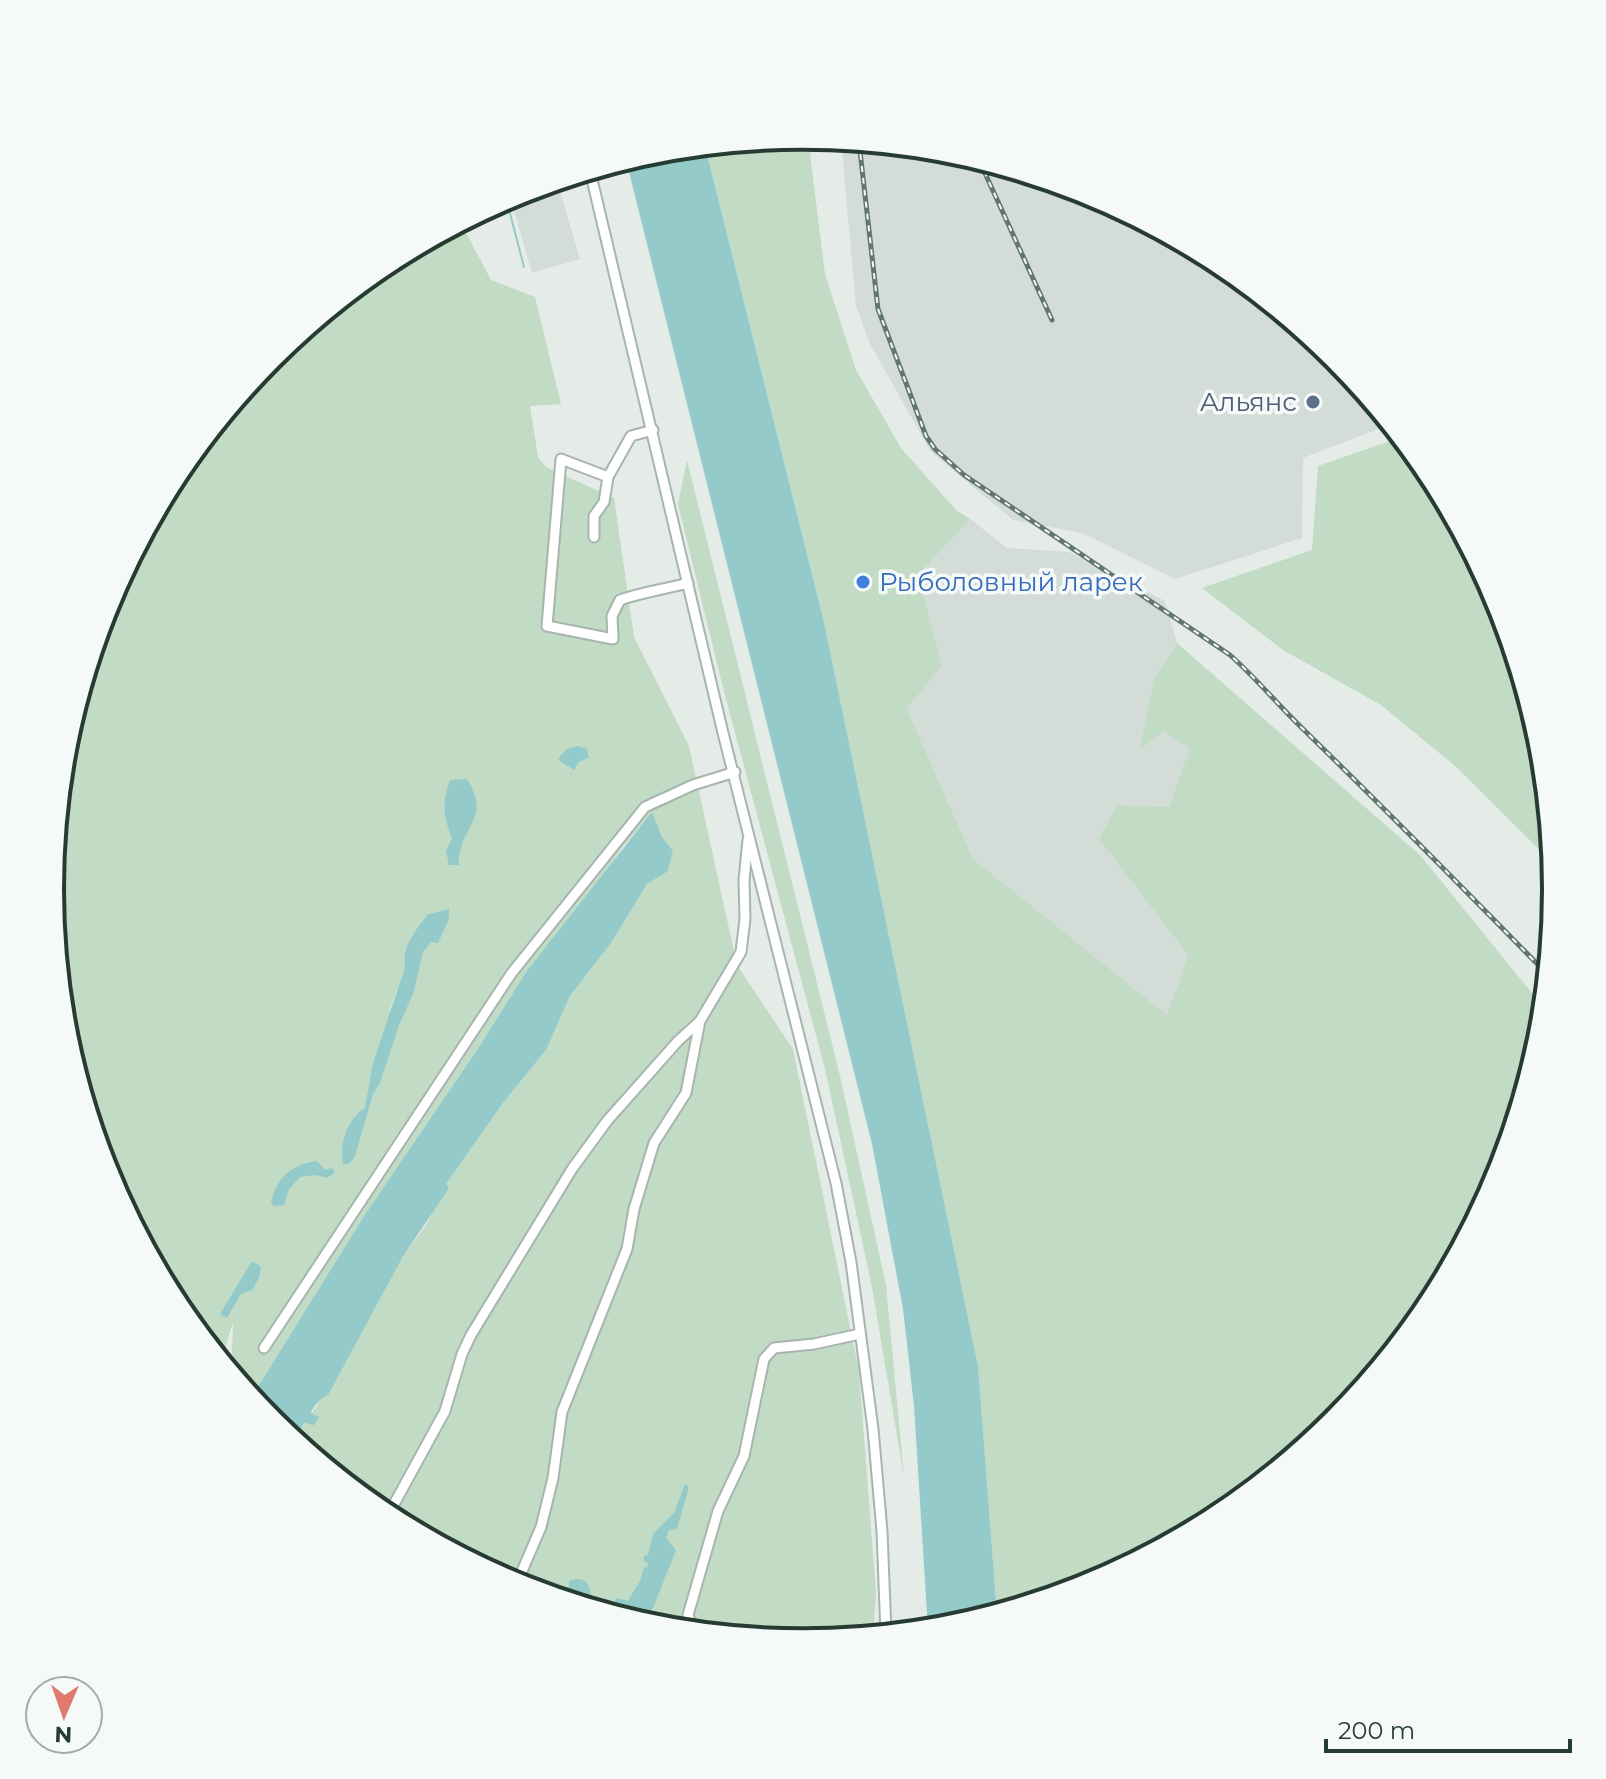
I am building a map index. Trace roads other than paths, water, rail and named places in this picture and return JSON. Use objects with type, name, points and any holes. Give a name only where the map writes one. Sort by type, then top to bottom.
[{"type":"street","points":[[593,182],[836,1183],[873,1429],[886,1623]]},
{"type":"street","points":[[594,537],[594,516],[604,502],[608,477],[631,436],[653,430]]},
{"type":"street","points":[[608,477],[561,459],[547,626],[613,639],[612,616],[620,600],[688,583]]},
{"type":"street","points":[[264,1348],[511,974],[645,807],[693,785],[735,772]]},
{"type":"street","points":[[394,1505],[445,1411],[471,1335],[572,1169],[607,1121],[678,1041],[700,1021],[741,952],[749,833]]},
{"type":"street","points":[[521,1573],[541,1527],[553,1478],[562,1412],[627,1249],[634,1209],[654,1143],[686,1093],[700,1021]]},
{"type":"street","points":[[689,1619],[688,1615],[718,1511],[744,1456],[764,1359],[774,1348],[814,1344],[860,1334]]},
{"type":"water","points":[[708,157],[824,622],[978,1366],[996,1602],[927,1617],[914,1406],[903,1309],[872,1144],[629,172],[659,165]]},
{"type":"water","points":[[579,746],[587,749],[589,757],[579,762],[574,770],[558,760],[567,750]]},
{"type":"water","points":[[467,779],[477,804],[476,814],[463,841],[459,865],[449,865],[446,851],[452,838],[445,816],[446,795],[450,780]]},
{"type":"water","points":[[652,812],[662,837],[673,851],[668,871],[647,884],[611,943],[570,996],[546,1050],[503,1103],[446,1184],[449,1188],[402,1258],[328,1395],[312,1411],[319,1417],[314,1425],[304,1423],[302,1432],[257,1388],[364,1216],[526,972]]},
{"type":"water","points":[[449,909],[449,919],[438,943],[431,942],[423,952],[414,992],[373,1094],[355,1156],[349,1164],[343,1164],[342,1148],[346,1133],[353,1119],[365,1108],[373,1063],[405,967],[408,945],[428,914]]},
{"type":"water","points":[[317,1161],[325,1170],[332,1168],[335,1172],[327,1178],[315,1175],[300,1177],[289,1189],[284,1205],[274,1206],[271,1203],[277,1186],[286,1174],[300,1165]]},
{"type":"water","points":[[252,1261],[261,1267],[259,1278],[252,1290],[241,1294],[227,1318],[220,1314]]},
{"type":"water","points":[[685,1484],[689,1487],[677,1529],[669,1530],[666,1538],[676,1550],[651,1612],[614,1604],[616,1598],[628,1601],[644,1567],[647,1568],[644,1556],[648,1555],[653,1534],[674,1513]]},
{"type":"water","points":[[584,1580],[591,1597],[569,1590],[569,1581]]},
{"type":"waterway","points":[[510,212],[524,267]]},
{"type":"railway","points":[[860,153],[878,309],[926,436],[935,449],[964,475],[1230,655],[1538,965]]},
{"type":"railway","points":[[985,174],[1052,320]]},
{"type":"place","name":"Альянс","points":[[1313,402]]},
{"type":"place","name":"Рыболовный ларек","points":[[863,582]]}]
